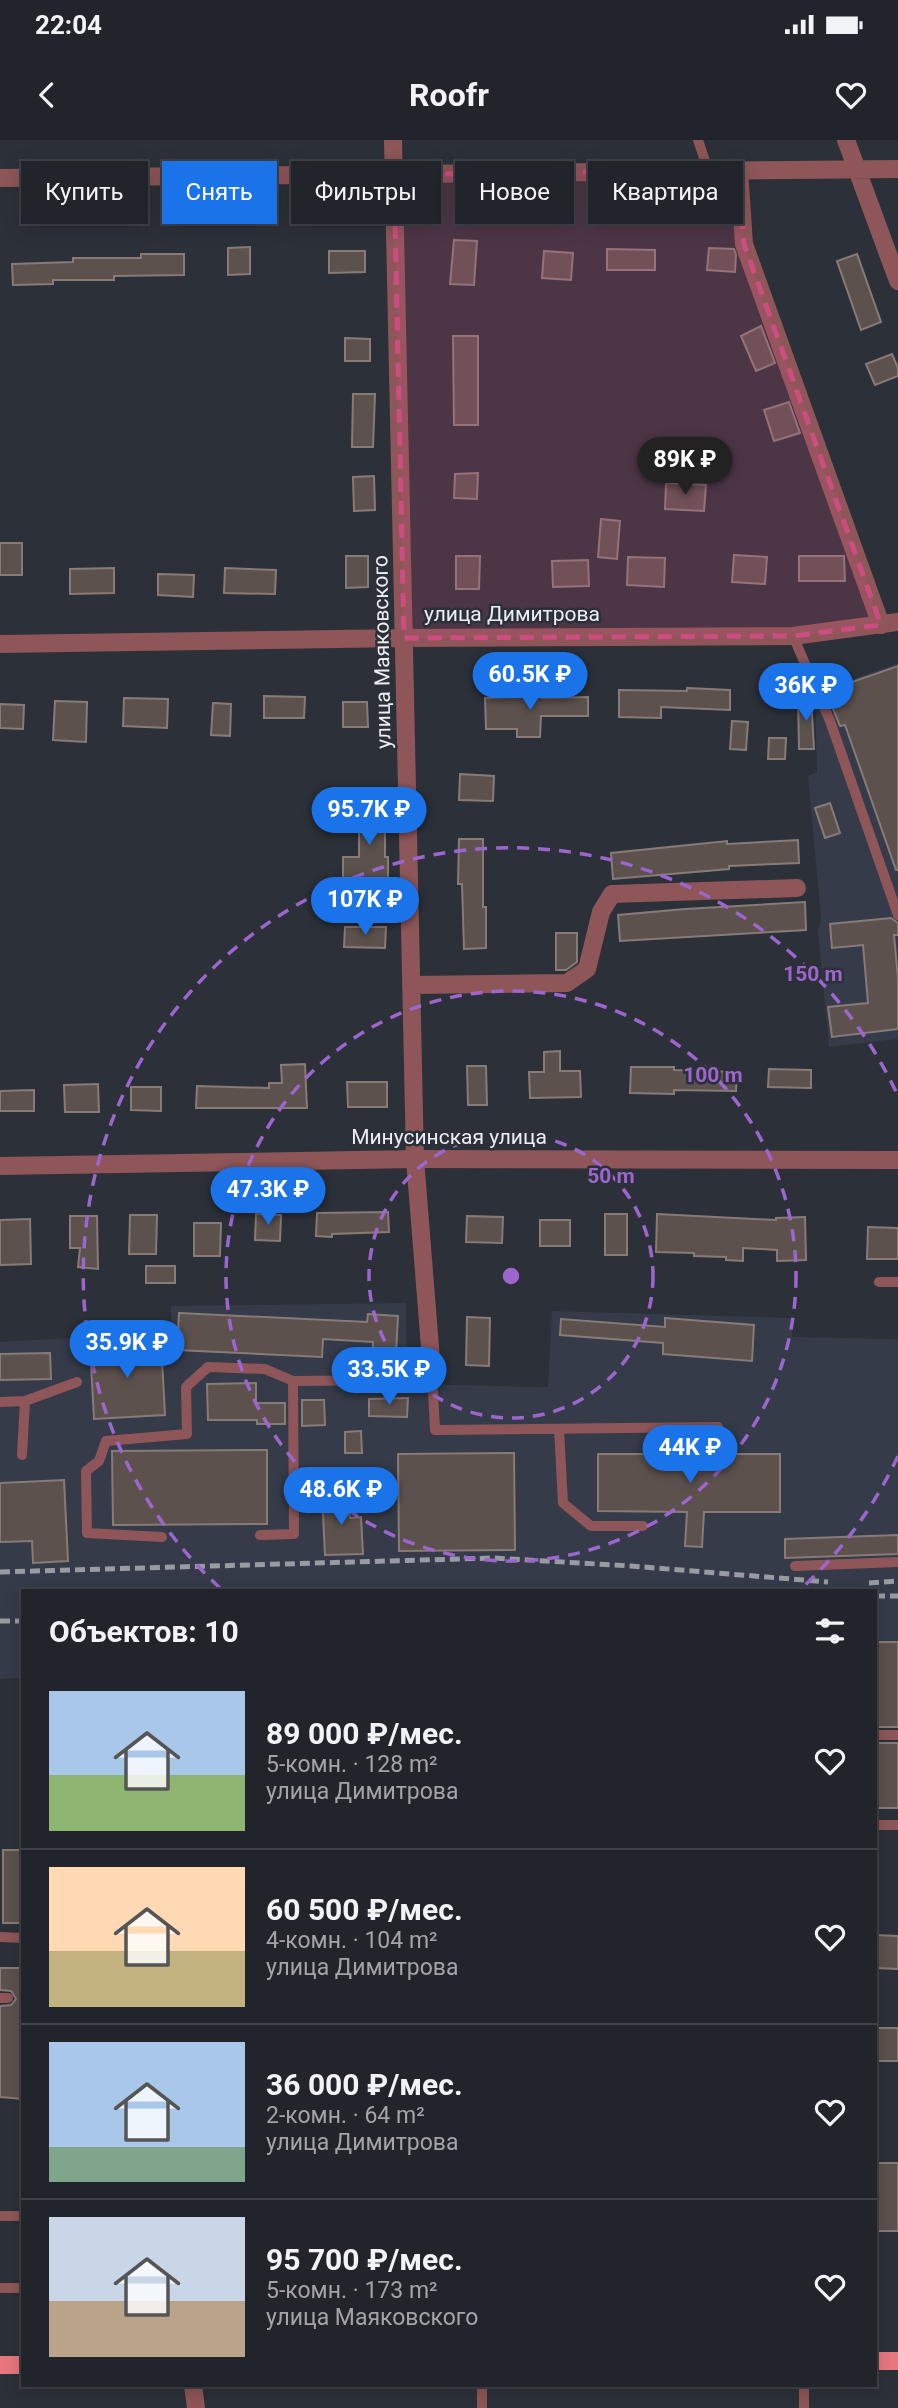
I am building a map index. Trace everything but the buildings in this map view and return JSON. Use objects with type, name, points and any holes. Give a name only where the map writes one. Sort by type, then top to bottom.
[{"type":"main road","points":[[877,2361],[898,2361]]},
{"type":"main road","points":[[0,2365],[21,2365]]},
{"type":"street","name":"улица Маяковского","points":[[393,140],[394,161]]},
{"type":"street","points":[[846,140],[898,281]]},
{"type":"street","points":[[743,169],[898,169]]},
{"type":"street","points":[[441,174],[588,172]]},
{"type":"street","points":[[0,178],[291,176]]},
{"type":"street","name":"улица Маяковского","points":[[395,224],[415,1158],[432,1372]]},
{"type":"street","points":[[743,224],[744,244],[889,624]]},
{"type":"street","name":"улица Димитрова","points":[[0,644],[793,636],[889,624]]},
{"type":"street","points":[[411,985],[567,983],[587,969],[601,912],[612,894],[797,888]]},
{"type":"street","name":"Минусинская улица","points":[[0,1166],[415,1158],[898,1160]]},
{"type":"street","points":[[194,2387],[196,2408]]},
{"type":"lane","points":[[698,140],[705,161]]},
{"type":"lane","points":[[793,636],[830,721],[898,915]]},
{"type":"lane","points":[[878,1282],[898,1282]]},
{"type":"lane","points":[[162,1537],[87,1533],[86,1471],[99,1461],[106,1441],[187,1434],[186,1388],[208,1367],[265,1369],[293,1381],[398,1380],[432,1372],[435,1430],[718,1427]]},
{"type":"lane","points":[[260,1535],[294,1534],[293,1381]]},
{"type":"lane","points":[[0,1402],[26,1401],[77,1382]]},
{"type":"lane","points":[[22,1455],[26,1401]]},
{"type":"lane","points":[[559,1429],[563,1503],[591,1526],[643,1526]]},
{"type":"lane","points":[[795,1566],[898,1562]]},
{"type":"lane","points":[[877,1735],[898,1735]]},
{"type":"lane","points":[[877,1825],[898,1825]]},
{"type":"lane","points":[[0,1937],[21,1938]]},
{"type":"lane","points":[[0,2216],[21,2216]]},
{"type":"lane","points":[[0,2288],[21,2288]]},
{"type":"lane","points":[[482,2387],[482,2408]]},
{"type":"lane","points":[[804,2387],[804,2408]]},
{"type":"highlighted area","points":[[739,169],[744,244],[881,625],[793,636],[404,638],[394,175]]},
{"type":"shaded area","points":[[898,663],[898,1039],[829,1047],[808,776],[817,772],[815,692]]},
{"type":"shaded area","points":[[406,1303],[407,1384],[548,1387],[552,1311],[792,1318],[792,1337],[898,1339],[898,1645],[877,1645],[877,1589],[21,1589],[21,1678],[0,1679],[0,1342],[171,1332],[171,1306]]},
{"type":"railway","points":[[0,1572],[494,1558],[828,1582]]},
{"type":"railway","points":[[869,1583],[898,1581]]},
{"type":"railway","points":[[877,1596],[898,1596]]},
{"type":"railway","points":[[0,1621],[21,1621]]}]
